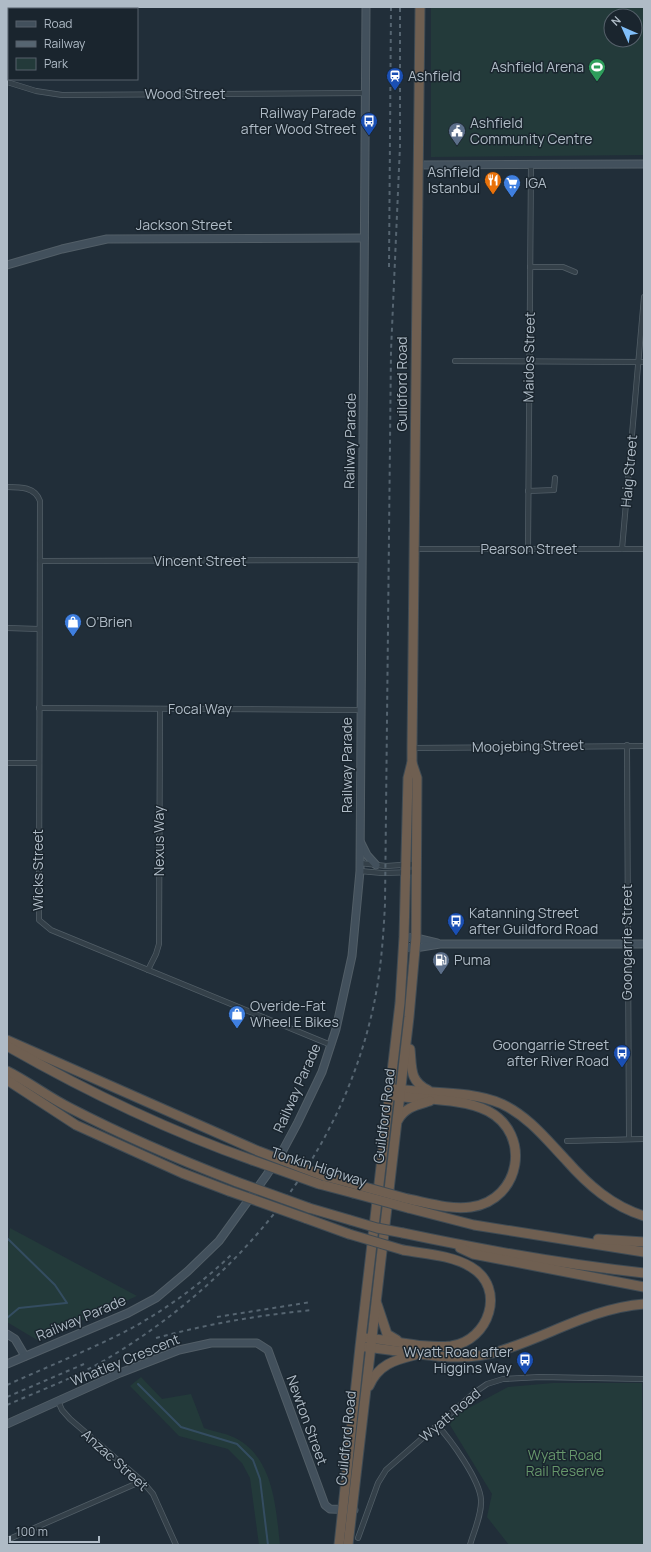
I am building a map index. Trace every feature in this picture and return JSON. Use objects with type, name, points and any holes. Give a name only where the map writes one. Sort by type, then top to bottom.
[{"type":"highway","name":"Guildford Road","points":[[339,1545],[360,1342],[390,1092],[404,937],[408,778],[412,762],[420,7]]},
{"type":"highway","name":"Guildford Road","points":[[348,1545],[354,1510],[364,1398],[377,1303],[408,1033],[416,938],[417,778],[412,762]]},
{"type":"highway","points":[[408,1033],[413,1075],[418,1086],[434,1096],[487,1110],[497,1117],[506,1127],[514,1140],[516,1159],[515,1170],[504,1188],[496,1197],[472,1207],[408,1204]]},
{"type":"highway","points":[[7,1040],[322,1180]]},
{"type":"highway","name":"Tonkin Highway","points":[[7,1046],[73,1084],[200,1142],[252,1160],[474,1224],[644,1252]]},
{"type":"highway","points":[[7,1071],[68,1107],[125,1136],[189,1164],[309,1208],[376,1228],[446,1242],[602,1268],[644,1273]]},
{"type":"highway","points":[[7,1080],[82,1128],[182,1173],[349,1234],[403,1250],[453,1260],[472,1267],[486,1284],[491,1294],[491,1302],[485,1324],[478,1332],[467,1340],[452,1346],[360,1342]]},
{"type":"highway","points":[[390,1092],[434,1096],[471,1096],[501,1104],[520,1115],[538,1129],[588,1183],[606,1198],[626,1210],[644,1216]]},
{"type":"highway","points":[[397,1122],[402,1112],[434,1096]]},
{"type":"highway","points":[[546,1236],[644,1242]]},
{"type":"highway","points":[[446,1242],[472,1254],[628,1286],[644,1287]]},
{"type":"highway","points":[[377,1303],[387,1334],[403,1343]]},
{"type":"highway","points":[[371,1343],[443,1357],[458,1357],[500,1352],[590,1315],[612,1309],[644,1304]]},
{"type":"highway","points":[[364,1398],[373,1377],[382,1367],[396,1360],[420,1353]]},
{"type":"street","name":"Railway Parade","points":[[7,1364],[128,1313],[156,1298],[188,1271],[219,1241],[283,1150],[322,1072],[342,1008],[351,963],[360,871],[366,7]]},
{"type":"street","name":"Wood Street","points":[[7,82],[36,91],[62,95],[366,93]]},
{"type":"street","points":[[418,165],[644,164]]},
{"type":"street","name":"Maidos Street","points":[[528,549],[531,165]]},
{"type":"street","name":"Jackson Street","points":[[7,265],[62,249],[107,239],[364,238]]},
{"type":"street","points":[[530,267],[563,267],[575,272]]},
{"type":"street","name":"Haig Street","points":[[622,549],[644,297]]},
{"type":"street","points":[[455,361],[644,362]]},
{"type":"street","points":[[528,491],[554,490],[555,478]]},
{"type":"street","name":"Wicks Street","points":[[7,487],[32,490],[37,494],[40,501],[39,920],[50,930],[331,1045]]},
{"type":"street","name":"Pearson Street","points":[[415,549],[644,549]]},
{"type":"street","name":"Vincent Street","points":[[40,561],[361,560]]},
{"type":"street","points":[[7,628],[39,629]]},
{"type":"street","name":"Focal Way","points":[[39,708],[360,710]]},
{"type":"street","name":"Nexus Way","points":[[148,970],[159,944],[160,709]]},
{"type":"street","name":"Goongarrie Street","points":[[627,745],[629,1139]]},
{"type":"street","name":"Moojebing Street","points":[[412,748],[644,746]]},
{"type":"street","points":[[7,764],[39,763]]},
{"type":"street","points":[[360,841],[367,855],[376,865]]},
{"type":"street","points":[[360,863],[406,869],[417,868]]},
{"type":"street","points":[[360,871],[417,868]]},
{"type":"street","points":[[404,937],[416,938],[440,944]]},
{"type":"street","points":[[403,947],[415,948],[440,944],[644,944]]},
{"type":"street","points":[[567,1141],[644,1139]]},
{"type":"street","points":[[7,1334],[15,1339],[24,1356]]},
{"type":"street","name":"Whatley Crescent","points":[[7,1424],[120,1373],[179,1350],[211,1343],[257,1343]]},
{"type":"street","name":"Newton Street","points":[[257,1343],[268,1350],[325,1505],[330,1509],[354,1510]]},
{"type":"street","name":"Wyatt Road","points":[[358,1538],[378,1483],[386,1470],[474,1393],[487,1384],[504,1379],[540,1377],[644,1379]]},
{"type":"street","name":"Anzac Street","points":[[58,1401],[62,1410],[70,1419],[142,1481],[153,1494],[176,1545]]},
{"type":"street","points":[[437,1425],[451,1441],[479,1490],[481,1500],[480,1512],[470,1545]]},
{"type":"street","points":[[7,1540],[142,1481]]},
{"type":"green space","points":[[431,7],[644,7],[644,155],[431,157]]},
{"type":"green space","points":[[10,1228],[137,1296],[37,1340],[7,1322],[7,1254]]},
{"type":"green space","points":[[141,1377],[162,1399],[191,1394],[204,1428],[235,1438],[251,1449],[260,1460],[271,1487],[277,1516],[280,1545],[259,1545],[250,1478],[242,1463],[228,1449],[179,1436],[130,1386]]},
{"type":"green space","name":"Wyatt Road Rail Reserve","points":[[553,1383],[642,1383],[644,1545],[509,1545],[487,1517],[492,1494],[450,1425],[452,1417],[508,1387]]},
{"type":"waterway","points":[[7,1238],[55,1285],[67,1303]]},
{"type":"waterway","points":[[7,1318],[19,1308],[66,1303]]},
{"type":"waterway","points":[[138,1384],[181,1427],[237,1444],[253,1460],[260,1479],[268,1545]]},
{"type":"railway","points":[[389,267],[391,7]]},
{"type":"railway","points":[[7,1405],[93,1367],[105,1360],[151,1330],[195,1296],[235,1258],[272,1217],[304,1172],[331,1125],[353,1074],[370,1021],[380,963],[385,904],[391,351],[400,146],[400,7]]},
{"type":"railway","points":[[7,1385],[102,1343],[132,1328],[196,1285],[231,1255]]},
{"type":"railway","points":[[217,1317],[311,1302]]},
{"type":"railway","points":[[156,1338],[195,1328],[234,1321],[313,1310]]},
{"type":"railway","points":[[7,1397],[84,1364]]},
{"type":"place","name":"Ashfield Arena","points":[[597,82]]},
{"type":"place","name":"Ashfield","points":[[395,91]]},
{"type":"place","name":"Railway Parade after Wood Street","points":[[369,136]]},
{"type":"place","name":"Ashfield Community Centre","points":[[457,146]]},
{"type":"place","name":"Ashfield Istanbul","points":[[493,195]]},
{"type":"place","name":"IGA","points":[[512,198]]},
{"type":"place","name":"O’Brien","points":[[73,637]]},
{"type":"place","name":"Katanning Street after Guildford Road","points":[[456,936]]},
{"type":"place","name":"Puma","points":[[441,975]]},
{"type":"place","name":"Overide-Fat Wheel E Bikes","points":[[237,1029]]},
{"type":"place","name":"Goongarrie Street after River Road","points":[[622,1068]]},
{"type":"place","name":"Wyatt Road after Higgins Way","points":[[525,1375]]}]
